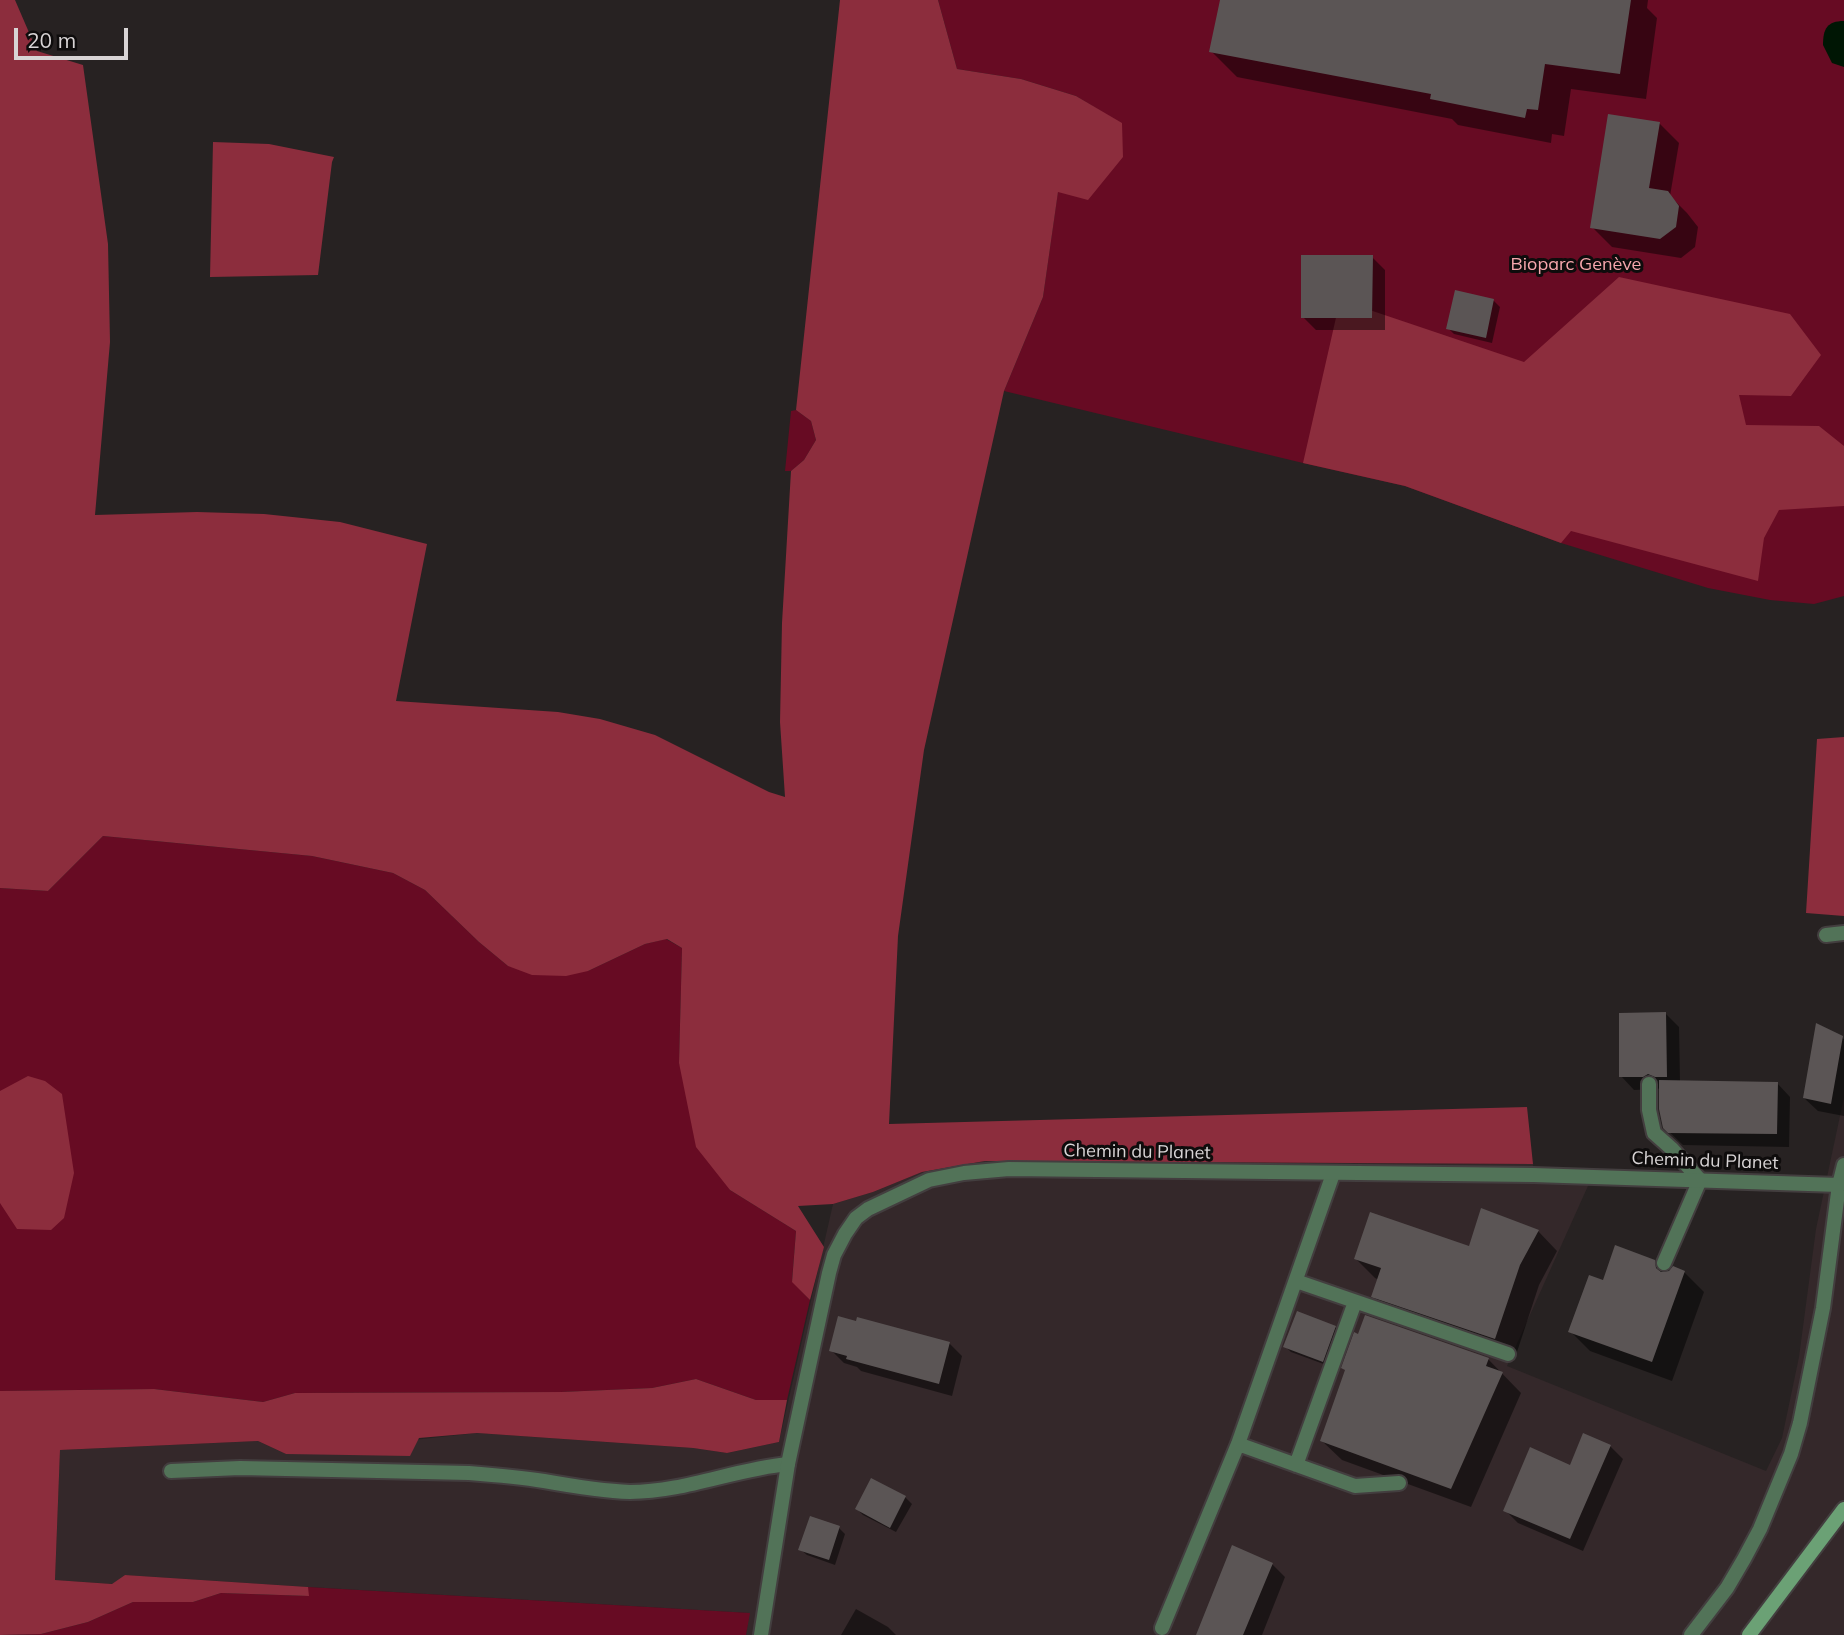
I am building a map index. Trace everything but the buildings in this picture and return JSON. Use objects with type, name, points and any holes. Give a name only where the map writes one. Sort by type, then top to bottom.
[{"type":"street","points":[[1826,935],[1844,933]]},
{"type":"street","points":[[1649,1084],[1649,1110],[1654,1133],[1700,1180],[1664,1263]]},
{"type":"street","points":[[1691,1635],[1727,1588],[1744,1559],[1760,1529],[1791,1454],[1800,1423],[1823,1308],[1839,1185],[1844,1166]]},
{"type":"street","name":"Chemin du Planet","points":[[761,1635],[788,1464],[834,1255],[856,1218],[868,1209],[929,1180],[964,1173],[1009,1170],[1533,1175],[1839,1185]]},
{"type":"street","points":[[1162,1628],[1238,1444],[1333,1174]]},
{"type":"street","points":[[1296,1281],[1508,1354]]},
{"type":"street","points":[[1296,1465],[1355,1302]]},
{"type":"street","points":[[1238,1444],[1355,1486],[1399,1483]]},
{"type":"street","points":[[171,1471],[240,1468],[469,1473],[631,1492],[691,1485],[764,1466],[788,1464]]},
{"type":"street","points":[[1749,1635],[1844,1508]]},
{"type":"shaded area","points":[[0,0],[15,0],[37,51],[83,65],[108,244],[110,342],[95,515],[197,512],[264,514],[340,522],[427,544],[396,701],[558,712],[600,719],[655,735],[769,792],[785,797],[780,722],[782,623],[791,471],[804,460],[816,440],[811,421],[796,410],[840,0],[938,0],[957,69],[1021,79],[1076,96],[1122,123],[1123,157],[1088,200],[1058,192],[1043,297],[1004,391],[924,750],[898,936],[889,1124],[1527,1107],[1533,1164],[985,1161],[922,1172],[873,1192],[833,1204],[798,1206],[824,1247],[810,1300],[792,1282],[796,1231],[730,1190],[696,1147],[679,1063],[682,948],[667,939],[645,944],[588,971],[566,976],[532,975],[508,966],[425,890],[393,873],[312,856],[103,836],[48,891],[0,888]]},
{"type":"shaded area","points":[[1844,21],[1844,67],[1832,63],[1823,45],[1827,27],[1834,22]]},
{"type":"shaded area","points":[[213,142],[269,144],[334,157],[318,275],[210,277]]},
{"type":"shaded area","points":[[1619,277],[1790,314],[1821,355],[1791,396],[1739,395],[1746,425],[1819,426],[1844,446],[1844,506],[1779,510],[1764,538],[1758,581],[1571,531],[1561,543],[1405,486],[1303,463],[1340,300],[1524,362]]},
{"type":"shaded area","points":[[1844,737],[1844,916],[1806,913],[1817,739]]},
{"type":"shaded area","points":[[28,1076],[45,1081],[62,1094],[74,1173],[64,1218],[51,1230],[17,1229],[0,1203],[0,1091]]},
{"type":"shaded area","points":[[1844,1097],[1844,1635],[746,1635],[749,1613],[125,1575],[113,1584],[55,1580],[60,1450],[258,1441],[286,1454],[477,1433],[693,1448],[727,1453],[779,1442],[833,1204],[873,1192],[922,1172],[985,1161],[1533,1164],[1533,1175],[1592,1177],[1507,1366],[1766,1471],[1782,1438],[1799,1357],[1816,1229]]},
{"type":"shaded area","points":[[696,1379],[756,1400],[787,1400],[779,1442],[727,1453],[693,1448],[477,1433],[419,1438],[410,1456],[286,1454],[258,1441],[60,1450],[55,1580],[112,1584],[125,1575],[308,1587],[309,1596],[221,1593],[193,1602],[133,1602],[88,1622],[41,1634],[0,1635],[0,1391],[154,1389],[263,1402],[295,1393],[561,1392],[652,1388]]},
{"type":"green space","name":"Bioparc Genève","points":[[938,0],[1844,0],[1844,596],[1814,604],[1770,600],[1708,588],[1561,543],[1405,486],[1004,391],[1043,297],[1058,191],[1122,124],[1076,96],[1021,79],[957,69]]},
{"type":"green space","points":[[796,410],[811,421],[816,440],[804,460],[791,471],[785,471],[791,411]]},
{"type":"green space","points":[[103,836],[312,856],[393,873],[425,890],[508,966],[588,971],[645,944],[666,939],[682,948],[679,1063],[730,1190],[796,1231],[792,1281],[810,1300],[787,1400],[756,1400],[696,1379],[652,1388],[561,1392],[295,1393],[263,1402],[154,1389],[0,1391],[0,888],[48,891]]},
{"type":"green space","points":[[308,1587],[750,1613],[746,1635],[0,1635],[41,1634],[88,1622],[133,1602],[193,1602],[221,1593],[308,1596]]}]
